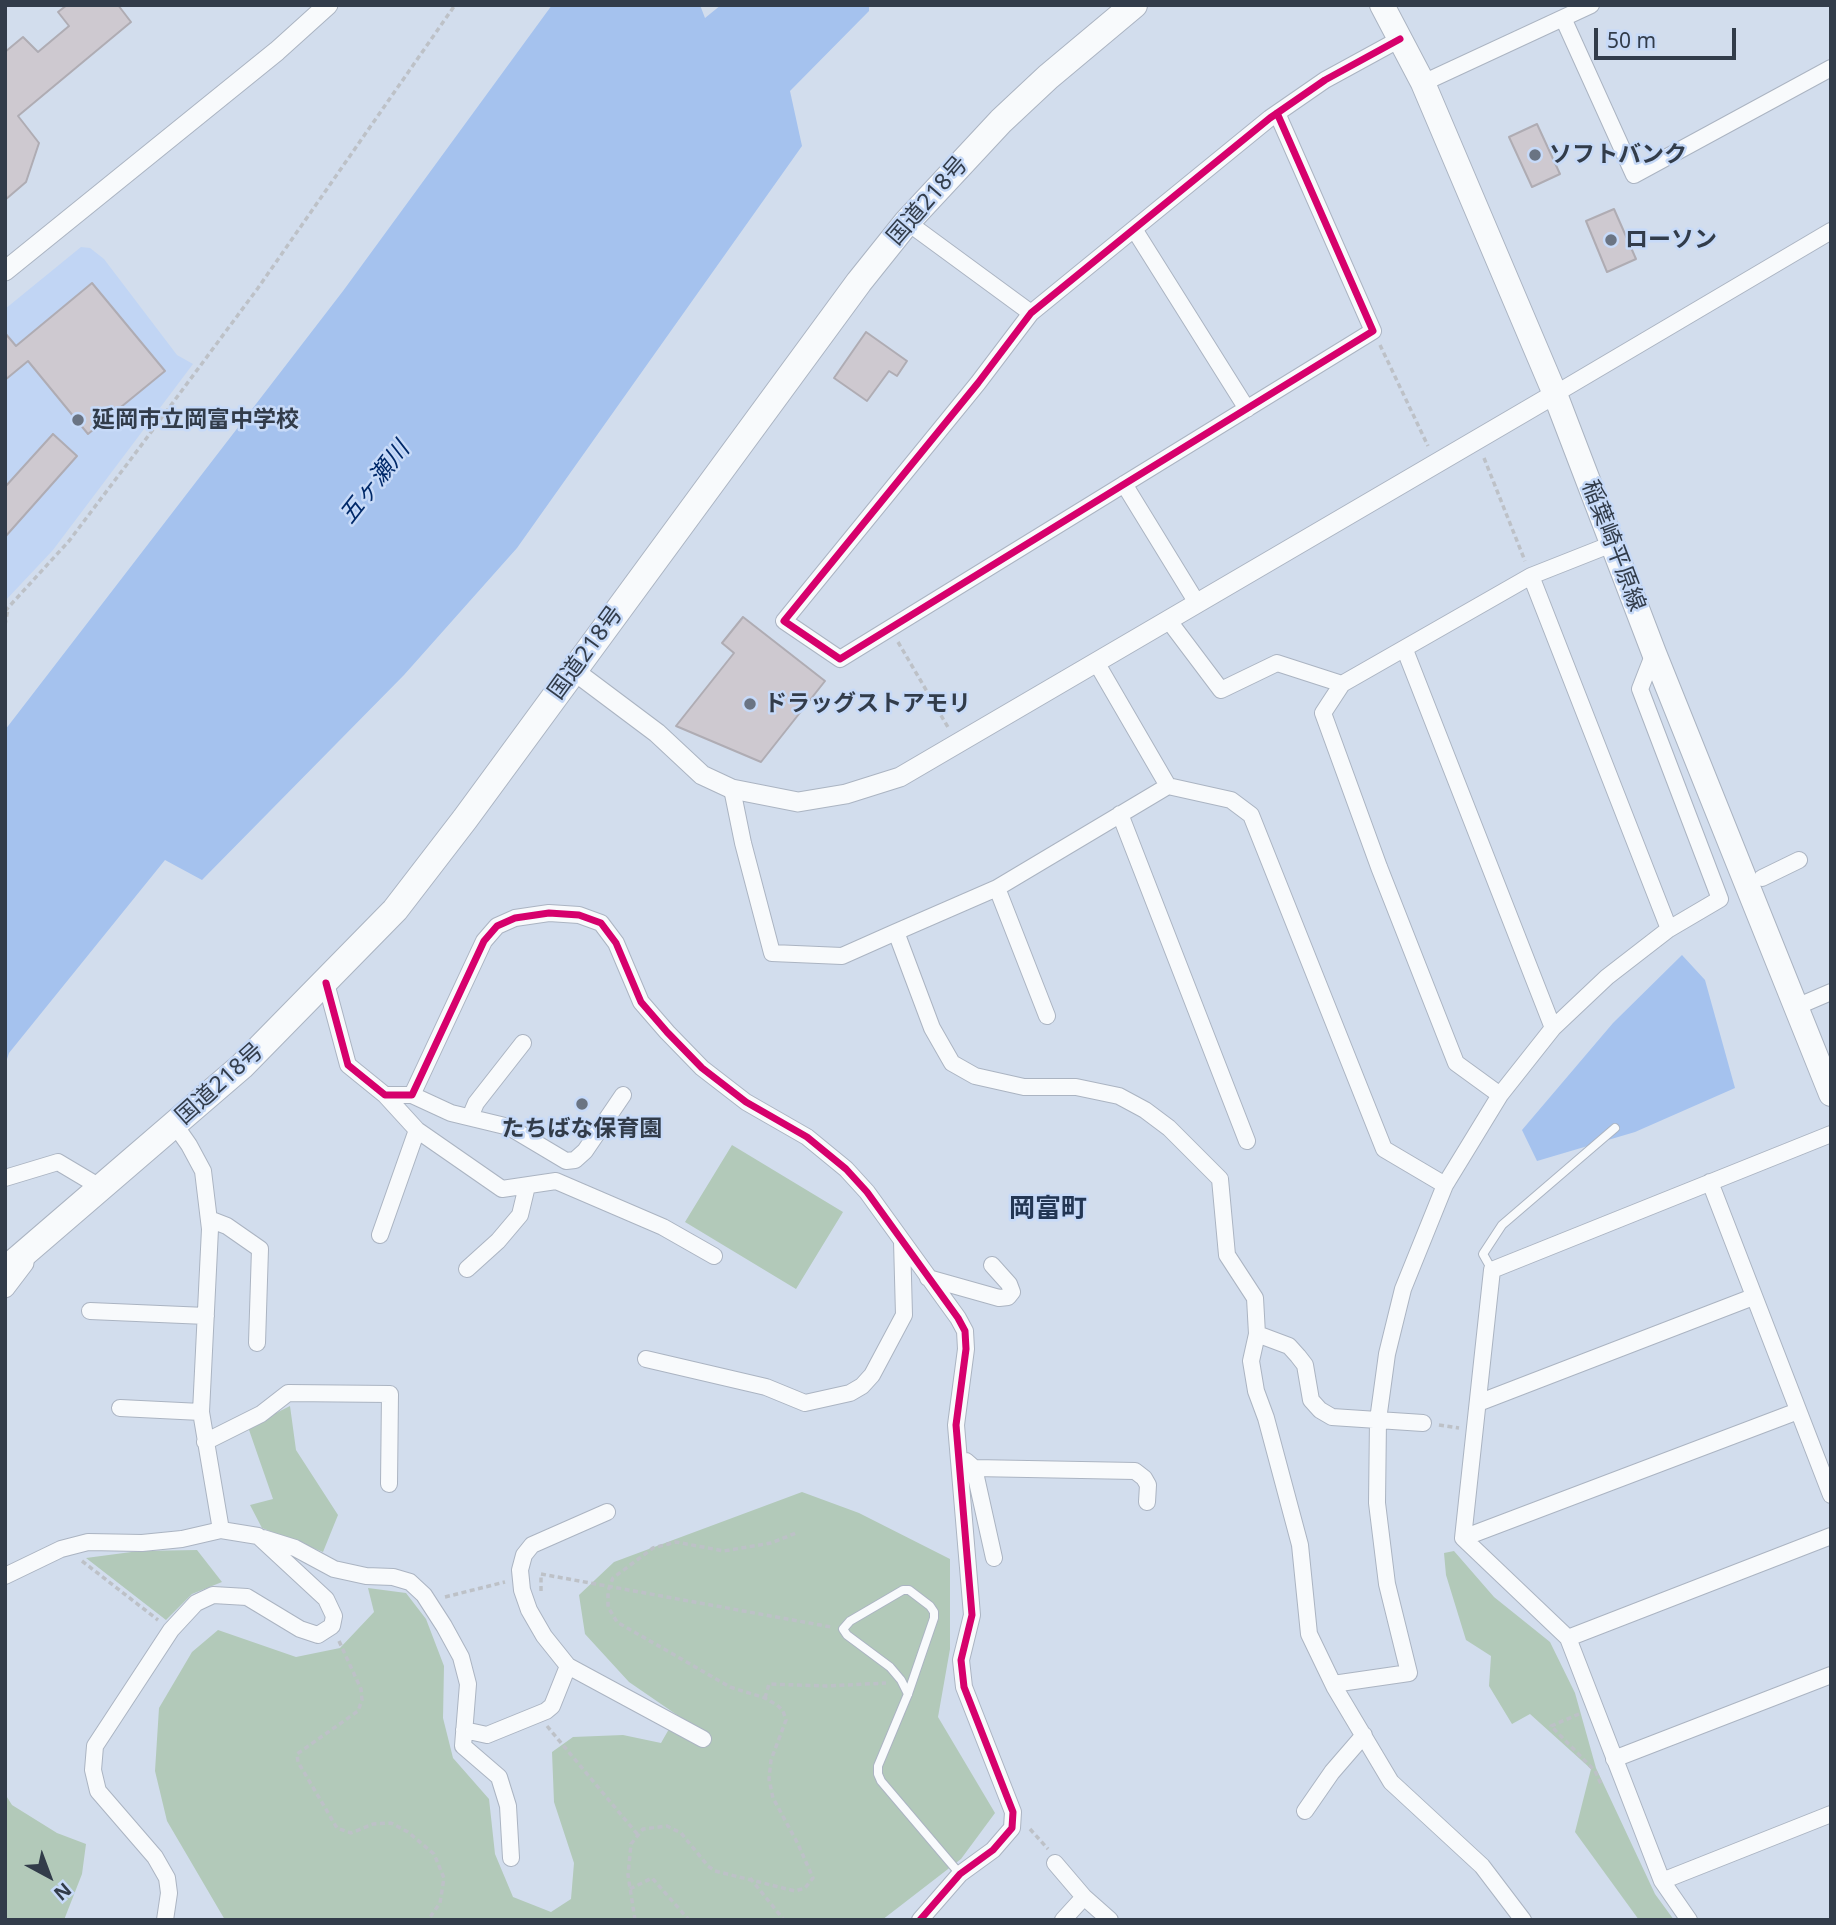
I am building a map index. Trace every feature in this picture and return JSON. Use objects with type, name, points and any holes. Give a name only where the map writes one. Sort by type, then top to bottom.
[{"type":"highway","name":"国道218号","points":[[5,1270],[242,1066],[395,910],[465,819],[859,282],[907,222],[1001,121],[1048,77],[1134,5]]},
{"type":"main road","name":"稲葉崎平原線","points":[[1381,5],[1423,83],[1555,394],[1654,653],[1831,1094]]},
{"type":"street","points":[[5,271],[276,51],[328,5]]},
{"type":"street","points":[[1423,83],[1591,5]]},
{"type":"street","points":[[1563,18],[1634,174],[1831,68]]},
{"type":"street","points":[[1276,113],[1373,331],[840,659],[784,621],[978,383],[1031,313],[1276,113],[1325,80],[1400,39]]},
{"type":"street","points":[[907,222],[1031,313]]},
{"type":"street","points":[[1134,229],[1247,409]]},
{"type":"street","points":[[573,670],[657,733],[702,775],[732,789],[798,802],[846,794],[900,777],[1831,231]]},
{"type":"street","points":[[1124,484],[1197,603]]},
{"type":"street","points":[[1500,1095],[1456,1063],[1322,713],[1342,684],[1531,576],[1612,544]]},
{"type":"street","points":[[1531,576],[1669,929]]},
{"type":"street","points":[[1169,621],[1221,690],[1277,663],[1342,684]]},
{"type":"street","points":[[1405,650],[1553,1028]]},
{"type":"street","points":[[1333,1684],[1409,1673],[1387,1584],[1377,1503],[1378,1420],[1387,1354],[1403,1289],[1445,1185],[1500,1095],[1553,1028],[1607,977],[1669,929],[1726,896],[1640,689],[1654,653]]},
{"type":"street","points":[[1096,663],[1168,786]]},
{"type":"street","points":[[732,789],[743,843],[772,953],[842,956],[997,888],[1168,786],[1231,800],[1251,815],[1384,1149],[1445,1185]]},
{"type":"street","points":[[1120,814],[1247,1141]]},
{"type":"street","points":[[1762,878],[1799,860]]},
{"type":"street","points":[[997,888],[1047,1016]]},
{"type":"street","points":[[412,1095],[484,941],[497,926],[515,918],[549,913],[579,915],[601,923],[616,943],[641,1002],[702,1069],[746,1102],[807,1137],[836,1161],[867,1192],[958,1318],[965,1331],[966,1349],[956,1425],[972,1615],[961,1660],[964,1688],[1013,1812],[1013,1822],[1012,1828],[993,1850],[960,1874],[920,1920]]},
{"type":"street","points":[[896,932],[932,1028],[952,1063],[975,1076],[1024,1087],[1076,1087],[1119,1096],[1145,1110],[1169,1128],[1220,1179],[1227,1255],[1255,1298],[1257,1334],[1251,1361],[1256,1391],[1266,1418],[1300,1545],[1310,1634],[1333,1684],[1391,1782],[1482,1866],[1522,1920]]},
{"type":"street","points":[[326,983],[348,1065],[385,1095],[417,1130],[502,1189],[556,1181],[663,1227],[714,1256]]},
{"type":"street","points":[[1796,1007],[1831,992]]},
{"type":"street","points":[[470,1117],[476,1103],[523,1042]]},
{"type":"street","points":[[385,1095],[412,1095],[451,1114],[509,1127],[566,1161],[575,1160],[585,1151],[623,1095]]},
{"type":"street","points":[[175,1125],[203,1171],[209,1219],[201,1412],[221,1530]]},
{"type":"street","points":[[380,1235],[417,1130]]},
{"type":"street","points":[[1463,1538],[1492,1270],[1831,1134]]},
{"type":"street","points":[[5,1178],[58,1162],[100,1187]]},
{"type":"street","points":[[1710,1182],[1831,1494]]},
{"type":"street","points":[[467,1269],[498,1241],[520,1215],[527,1185]]},
{"type":"street","points":[[209,1219],[228,1226],[260,1250],[257,1343]]},
{"type":"street","points":[[5,1288],[48,1231]]},
{"type":"street","points":[[646,1359],[766,1387],[805,1403],[850,1393],[862,1386],[872,1375],[904,1315],[902,1241]]},
{"type":"street","points":[[928,1278],[999,1298],[1008,1297],[1012,1292],[1009,1283],[992,1265]]},
{"type":"street","points":[[1478,1403],[1753,1297]]},
{"type":"street","points":[[90,1311],[206,1316]]},
{"type":"street","points":[[1257,1334],[1289,1346],[1305,1365],[1311,1400],[1320,1410],[1332,1417],[1423,1423]]},
{"type":"street","points":[[205,1442],[261,1414],[288,1393],[390,1394],[388,1483]]},
{"type":"street","points":[[120,1408],[201,1412]]},
{"type":"street","points":[[1463,1538],[1798,1411]]},
{"type":"street","points":[[958,1453],[974,1468],[994,1558]]},
{"type":"street","points":[[974,1468],[1135,1471],[1144,1478],[1148,1486],[1147,1502]]},
{"type":"street","points":[[607,1512],[532,1545],[524,1555],[520,1570],[522,1590],[529,1610],[544,1636],[568,1666],[703,1740]]},
{"type":"street","points":[[5,1576],[65,1548],[88,1542],[142,1543],[182,1539],[221,1530],[258,1536],[295,1548],[334,1569],[410,1582],[428,1601],[461,1657],[468,1684],[463,1746],[499,1777],[508,1806],[511,1858]]},
{"type":"street","points":[[165,1920],[169,1893],[167,1878],[156,1857],[98,1791],[93,1770],[95,1746],[171,1630],[196,1603],[213,1595],[247,1597],[300,1629],[318,1636],[332,1626],[334,1616],[326,1599],[258,1536]]},
{"type":"street","points":[[1568,1638],[1831,1536]]},
{"type":"street","points":[[1463,1538],[1568,1638],[1662,1881],[1689,1920]]},
{"type":"street","points":[[464,1730],[487,1735],[552,1706],[568,1666]]},
{"type":"street","points":[[1614,1759],[1831,1675]]},
{"type":"street","points":[[1305,1811],[1332,1772],[1364,1735]]},
{"type":"street","points":[[1662,1881],[1831,1814]]},
{"type":"street","points":[[1055,1863],[1084,1897],[1110,1920]]},
{"type":"street","points":[[1063,1920],[1084,1897]]},
{"type":"lane","points":[[1492,1270],[1482,1254],[1502,1225],[1615,1128]]},
{"type":"lane","points":[[908,1694],[890,1667],[847,1635],[843,1629],[850,1621],[903,1590],[909,1590],[930,1606],[934,1618],[908,1694],[878,1766],[878,1774],[895,1799],[960,1874]]},
{"type":"path","points":[[5,625],[7,609],[69,541],[153,430],[258,288],[455,5]]},
{"type":"path","points":[[1373,331],[1435,463]]},
{"type":"path","points":[[1477,438],[1531,576]]},
{"type":"path","points":[[889,629],[958,744]]},
{"type":"path","points":[[1423,1423],[1473,1430]]},
{"type":"path","points":[[65,1548],[171,1630]]},
{"type":"path","points":[[541,1595],[541,1574],[843,1629]]},
{"type":"path","points":[[428,1601],[521,1578]]},
{"type":"path","points":[[332,1626],[361,1689],[362,1700],[358,1711],[297,1754],[299,1762],[337,1828],[351,1833],[373,1824],[391,1824],[408,1832],[434,1854],[444,1878],[440,1903],[431,1918]]},
{"type":"path","points":[[765,1698],[769,1684],[826,1686],[902,1682]]},
{"type":"path","points":[[1594,1708],[1551,1726],[1595,1771],[1601,1784]]},
{"type":"path","points":[[537,1714],[638,1835]]},
{"type":"path","points":[[1013,1822],[1028,1828],[1055,1856],[1055,1863]]},
{"type":"path","points":[[630,1889],[652,1878],[689,1920]]},
{"type":"path","points":[[750,1878],[784,1920]]},
{"type":"shaded area","name":"延岡市立岡富中学校","points":[[81,247],[90,248],[104,259],[177,355],[193,364],[53,550],[5,601],[5,309]]},
{"type":"green space","points":[[732,1145],[843,1212],[796,1289],[685,1222]]},
{"type":"green space","points":[[290,1406],[296,1450],[338,1515],[323,1552],[262,1528],[250,1505],[273,1499],[248,1427]]},
{"type":"green space","points":[[802,1492],[859,1513],[950,1559],[950,1649],[938,1717],[995,1813],[961,1859],[882,1920],[225,1920],[167,1821],[155,1771],[159,1708],[192,1652],[218,1630],[296,1657],[340,1648],[374,1612],[368,1588],[406,1593],[426,1619],[444,1666],[443,1718],[453,1758],[489,1799],[495,1854],[513,1897],[551,1912],[571,1899],[574,1863],[554,1802],[552,1752],[573,1737],[623,1735],[661,1743],[677,1715],[629,1682],[585,1634],[579,1595],[614,1562]]},
{"type":"green space","points":[[197,1550],[222,1582],[192,1594],[166,1620],[86,1558],[139,1551]]},
{"type":"green space","points":[[1454,1551],[1494,1597],[1550,1642],[1575,1693],[1596,1768],[1655,1894],[1674,1920],[1639,1920],[1575,1832],[1591,1769],[1530,1714],[1512,1724],[1489,1686],[1491,1656],[1466,1640],[1446,1575],[1444,1553]]},
{"type":"green space","points":[[5,1794],[12,1805],[57,1833],[86,1844],[82,1874],[64,1920],[5,1920]]},
{"type":"water","name":"五ヶ瀬川","points":[[552,5],[700,5],[705,18],[721,5],[869,5],[869,11],[790,91],[802,146],[517,548],[404,675],[202,880],[165,860],[9,1053],[5,1065],[5,730],[343,291]]},
{"type":"water","points":[[1682,955],[1705,980],[1735,1088],[1635,1132],[1537,1161],[1522,1130],[1613,1023]]},
{"type":"building","points":[[67,5],[118,5],[131,22],[18,116],[39,143],[26,182],[5,200],[5,52],[23,37],[38,52],[69,26],[58,12]]},
{"type":"building","name":"ソフトバンク","points":[[1537,124],[1560,174],[1532,187],[1509,137]]},
{"type":"building","name":"ローソン","points":[[1614,209],[1636,259],[1607,272],[1586,221]]},
{"type":"building","points":[[92,283],[165,371],[88,434],[28,361],[5,380],[5,333],[16,346]]},
{"type":"building","points":[[866,332],[907,361],[897,376],[889,371],[867,401],[834,378]]},
{"type":"building","points":[[53,434],[77,456],[5,537],[5,487]]},
{"type":"building","name":"ドラッグストアモリ","points":[[743,617],[825,681],[761,762],[676,726],[734,653],[722,643]]},
{"type":"cycle path","points":[[1277,113],[1373,331],[840,659],[784,621],[978,383],[1031,313],[1270,118],[1325,80],[1400,39]]},
{"type":"cycle path","points":[[326,983],[348,1065],[385,1095],[412,1095],[484,941],[497,926],[515,918],[549,913],[579,915],[601,923],[616,943],[641,1002],[667,1032],[702,1068],[746,1102],[807,1137],[846,1169],[867,1192],[958,1318],[965,1331],[966,1349],[956,1425],[972,1615],[961,1660],[964,1687],[1013,1812],[1012,1828],[993,1850],[960,1874],[920,1920]]},
{"type":"place","name":"ソフトバンク","points":[[1535,155]]},
{"type":"place","name":"ローソン","points":[[1611,240]]},
{"type":"place","name":"延岡市立岡富中学校","points":[[78,420]]},
{"type":"place","name":"ドラッグストアモリ","points":[[750,704]]},
{"type":"place","name":"たちばな保育園","points":[[582,1104]]},
{"type":"district","name":"岡富町","points":[[1048,1210]]}]
